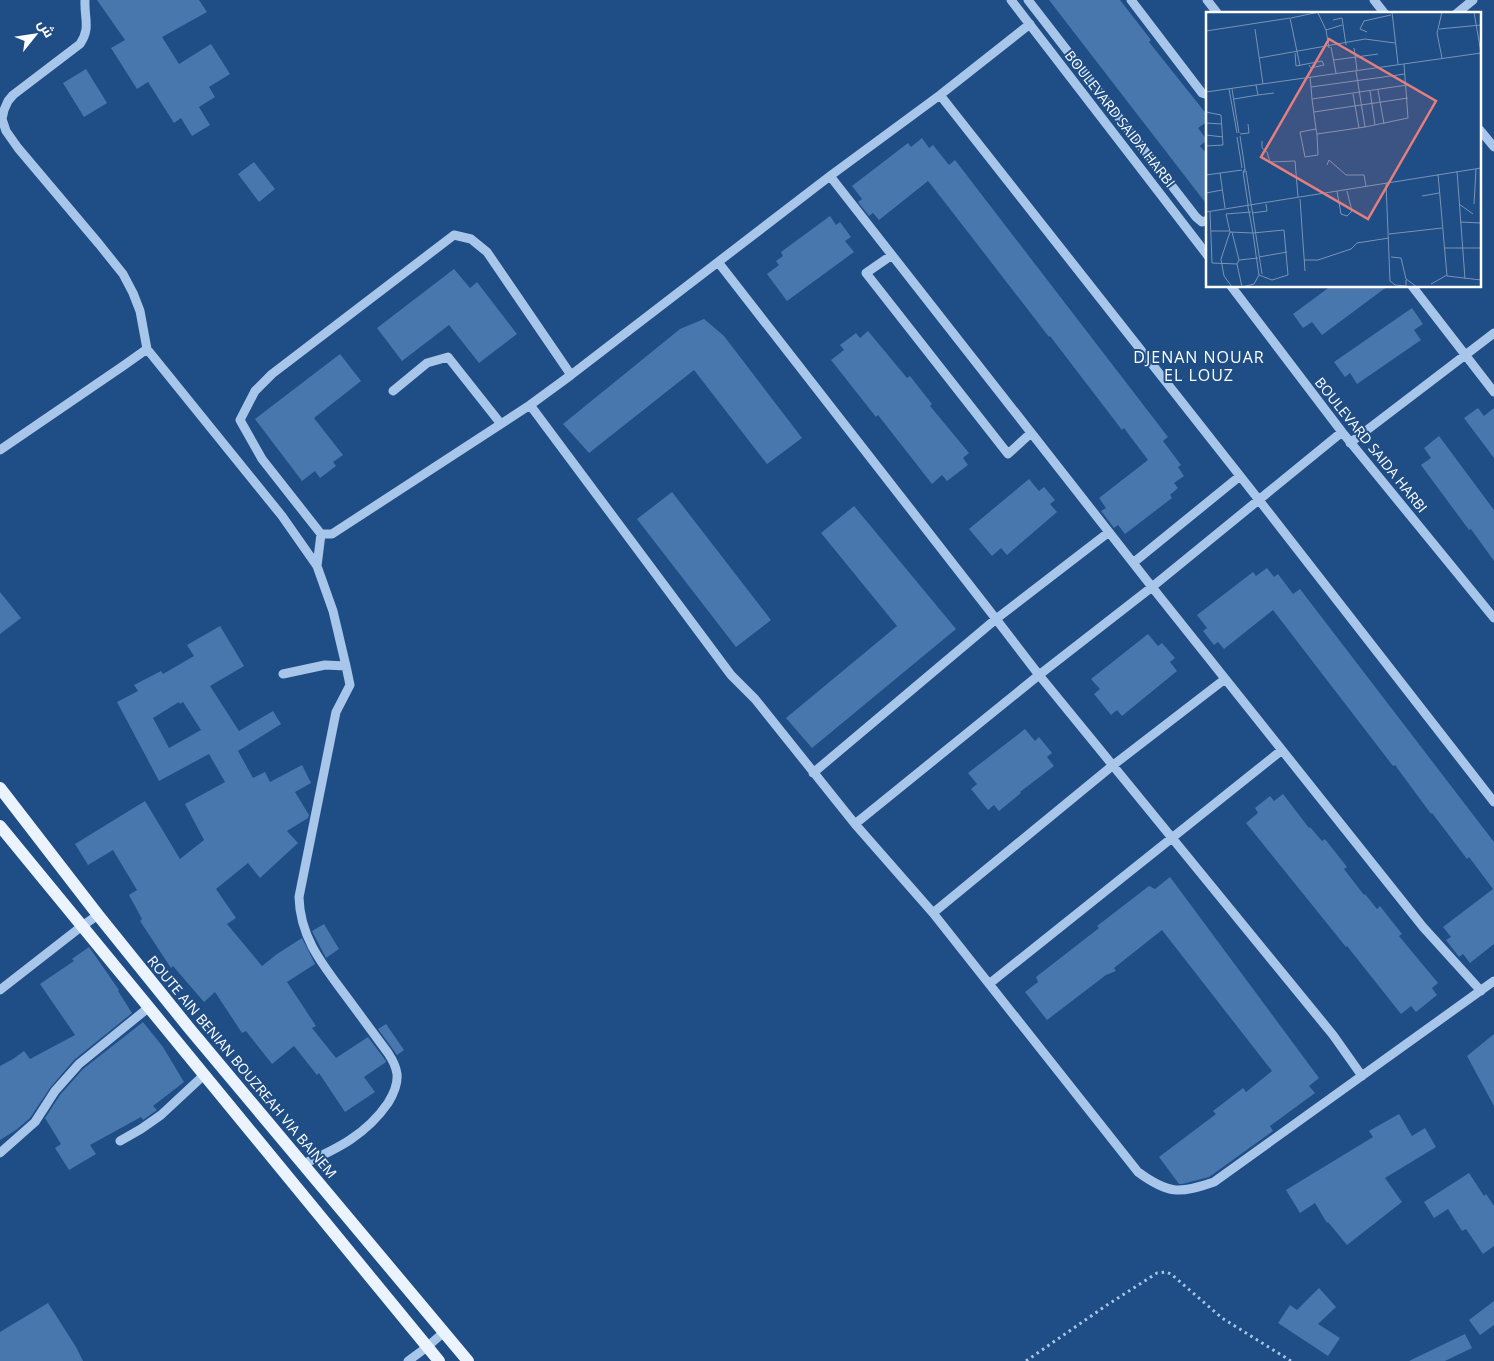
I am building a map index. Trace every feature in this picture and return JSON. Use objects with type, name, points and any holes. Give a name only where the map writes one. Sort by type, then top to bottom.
[{"type":"main road","name":"ROUTE AIN BENIAN BOUZREAH VIA BAINEM","points":[[0,788],[188,1028],[468,1361]]},
{"type":"main road","points":[[0,826],[439,1361]]},
{"type":"street","points":[[85,0],[87,29],[80,44],[13,95],[4,110],[1,120],[18,148],[122,274],[133,293],[140,311],[147,348],[282,516],[317,566],[333,611],[350,685],[336,712],[299,897],[299,912],[309,942],[320,962],[388,1053],[395,1066],[397,1080],[392,1097],[378,1118],[365,1130],[335,1149],[303,1164]]},
{"type":"street","name":"BOULEVARD SAIDA HARBI","points":[[1011,0],[1206,253]]},
{"type":"street","points":[[1028,0],[1196,216],[1202,222],[1206,221]]},
{"type":"street","points":[[1130,0],[1202,93],[1206,94]]},
{"type":"street","points":[[1207,0],[1216,12]]},
{"type":"street","points":[[1374,0],[1383,12]]},
{"type":"street","points":[[1458,12],[1473,0]]},
{"type":"street","points":[[321,534],[332,534],[530,405],[830,176],[940,95],[1030,24]]},
{"type":"street","points":[[940,95],[1494,802]]},
{"type":"street","points":[[1482,132],[1494,147]]},
{"type":"street","points":[[830,176],[1133,563],[1423,927],[1481,991]]},
{"type":"street","points":[[317,566],[321,534],[262,459],[240,420],[255,391],[272,374],[454,235],[471,239],[487,252],[571,375]]},
{"type":"street","points":[[892,255],[866,273],[1008,454],[1031,432]]},
{"type":"street","points":[[718,262],[1039,675],[1333,1035],[1362,1076]]},
{"type":"street","name":"BOULEVARD SAIDA HARBI","points":[[1233,288],[1350,443],[1494,618]]},
{"type":"street","points":[[1414,288],[1494,392]]},
{"type":"street","points":[[1350,443],[1494,333]]},
{"type":"street","points":[[0,450],[116,372],[147,348]]},
{"type":"street","points":[[393,391],[428,362],[448,357],[501,424]]},
{"type":"street","points":[[530,405],[731,675],[755,699],[812,773],[934,913],[1138,1172],[1156,1185],[1176,1191],[1194,1189],[1214,1182],[1494,981]]},
{"type":"street","points":[[855,824],[1039,675],[1152,587],[1342,432]]},
{"type":"street","points":[[1133,563],[1240,476]]},
{"type":"street","points":[[812,773],[996,619],[1109,532]]},
{"type":"street","points":[[283,674],[325,666],[346,666]]},
{"type":"street","points":[[934,913],[1112,766],[1225,679]]},
{"type":"street","points":[[989,984],[1282,750]]},
{"type":"street","points":[[0,990],[98,915]]},
{"type":"street","points":[[0,1154],[35,1122],[55,1091],[79,1064],[148,1008]]},
{"type":"street","points":[[120,1141],[161,1115],[204,1076]]},
{"type":"street","points":[[408,1361],[428,1347],[444,1332]]},
{"type":"path","points":[[1026,1361],[1106,1305],[1162,1272],[1171,1274],[1222,1318],[1291,1361]]},
{"type":"building","points":[[97,0],[199,0],[207,12],[162,37],[179,64],[211,44],[230,74],[209,87],[215,97],[199,107],[210,125],[192,136],[181,118],[174,123],[148,82],[137,89],[111,48],[125,40]]},
{"type":"building","points":[[1049,0],[1120,0],[1151,40],[1149,42],[1206,113],[1206,122],[1198,128],[1206,139],[1200,146],[1206,153],[1206,203]]},
{"type":"building","points":[[86,69],[107,103],[84,117],[63,83]]},
{"type":"building","points":[[922,138],[929,148],[933,145],[949,165],[955,160],[1168,437],[1163,441],[1181,465],[1178,467],[1184,476],[1174,483],[1178,488],[1170,495],[1172,498],[1125,534],[1118,525],[1114,528],[1101,511],[1106,508],[1099,498],[1148,460],[1124,428],[1122,430],[928,181],[879,220],[873,213],[869,216],[858,202],[862,199],[852,186],[908,143],[911,147]]},
{"type":"building","points":[[254,162],[275,189],[259,202],[238,174]]},
{"type":"building","points":[[830,216],[836,225],[840,222],[851,237],[845,241],[854,252],[787,301],[767,274],[779,265],[776,261],[783,256],[781,252]]},
{"type":"building","points":[[454,269],[470,288],[477,282],[517,334],[479,363],[449,325],[402,361],[377,328]]},
{"type":"building","points":[[1328,288],[1385,288],[1322,335],[1312,322],[1303,328],[1293,314]]},
{"type":"building","points":[[1412,308],[1423,324],[1414,330],[1421,340],[1357,384],[1350,373],[1345,377],[1334,362]]},
{"type":"building","points":[[704,319],[724,336],[802,438],[767,464],[694,370],[589,453],[563,424],[680,329]]},
{"type":"building","points":[[868,331],[907,378],[910,376],[932,404],[930,406],[969,453],[963,458],[968,465],[947,481],[942,475],[932,484],[878,415],[876,417],[831,360],[844,350],[840,345],[856,333],[860,338]]},
{"type":"building","points":[[340,354],[361,381],[314,418],[343,455],[333,462],[336,466],[320,478],[315,471],[302,481],[255,419]]},
{"type":"building","points":[[1478,408],[1484,416],[1494,408],[1494,458],[1464,418]]},
{"type":"building","points":[[1439,436],[1494,510],[1494,561],[1421,465],[1431,458],[1424,448]]},
{"type":"building","points":[[1029,479],[1039,491],[1044,487],[1055,500],[1050,504],[1057,512],[1007,555],[1001,548],[992,556],[969,529]]},
{"type":"building","points":[[672,492],[771,620],[736,647],[637,519]]},
{"type":"building","points":[[854,506],[956,629],[812,748],[786,718],[897,626],[821,533]]},
{"type":"building","points":[[1267,568],[1274,577],[1278,574],[1293,594],[1300,589],[1494,842],[1494,944],[1470,963],[1463,954],[1459,957],[1446,940],[1451,937],[1443,927],[1493,889],[1469,857],[1467,859],[1431,814],[1395,765],[1393,766],[1273,610],[1224,649],[1218,642],[1214,645],[1203,631],[1207,628],[1197,615],[1253,572],[1256,576]]},
{"type":"building","points":[[0,592],[21,618],[0,634]]},
{"type":"building","points":[[220,626],[244,666],[210,686],[239,731],[273,711],[281,724],[238,751],[253,778],[265,772],[270,782],[302,765],[311,783],[295,792],[309,815],[308,818],[287,831],[298,843],[260,878],[248,863],[216,889],[236,918],[227,924],[262,966],[302,938],[315,964],[287,982],[316,1026],[312,1028],[336,1058],[368,1037],[386,1061],[364,1077],[375,1092],[345,1112],[319,1073],[317,1075],[294,1046],[272,1064],[246,1031],[242,1033],[215,992],[204,1002],[173,966],[171,968],[140,921],[142,919],[129,895],[137,890],[113,850],[88,865],[75,844],[145,801],[180,859],[204,840],[185,804],[225,782],[209,754],[159,781],[117,702],[138,691],[134,685],[161,671],[163,674],[194,656],[187,645]],"holes":[[[179,702],[180,704],[183,702],[201,730],[169,748],[153,718]]]},
{"type":"building","points":[[1148,634],[1158,646],[1162,643],[1175,658],[1170,662],[1177,671],[1122,716],[1117,710],[1111,715],[1094,694],[1100,689],[1091,679]]},
{"type":"building","points":[[1025,729],[1035,741],[1039,737],[1052,753],[1047,757],[1054,766],[999,811],[994,805],[988,810],[971,789],[977,784],[968,773]]},
{"type":"building","points":[[1283,794],[1309,828],[1322,841],[1325,839],[1347,867],[1344,869],[1364,895],[1377,909],[1380,906],[1402,934],[1399,936],[1438,983],[1432,988],[1437,995],[1416,1012],[1411,1006],[1401,1014],[1246,823],[1258,813],[1255,808],[1270,796],[1274,801]]},
{"type":"building","points":[[1170,877],[1319,1078],[1309,1086],[1315,1093],[1270,1126],[1273,1131],[1209,1177],[1182,1184],[1179,1184],[1159,1157],[1216,1114],[1213,1111],[1243,1088],[1246,1092],[1272,1071],[1162,930],[1114,968],[1116,971],[1106,975],[1047,1020],[1025,992],[1038,982],[1036,977],[1099,928],[1097,926],[1149,886],[1155,889]]},
{"type":"building","points":[[324,924],[339,949],[326,958],[312,931]]},
{"type":"building","points":[[89,947],[119,990],[132,1013],[74,1060],[50,1088],[30,1118],[0,1140],[0,1066],[24,1051],[30,1059],[75,1035],[40,984],[74,961],[72,959]]},
{"type":"building","points":[[143,1022],[163,1047],[184,1082],[153,1106],[157,1110],[143,1120],[141,1117],[90,1145],[96,1154],[69,1170],[55,1148],[61,1144],[45,1118],[60,1095],[83,1069]]},
{"type":"building","points":[[386,1024],[404,1050],[397,1055],[378,1029]]},
{"type":"building","points":[[1494,1034],[1494,1106],[1467,1056]]},
{"type":"building","points":[[1399,1114],[1412,1136],[1425,1128],[1436,1147],[1385,1178],[1402,1202],[1347,1245],[1327,1223],[1315,1203],[1300,1213],[1286,1190],[1373,1137],[1369,1131]]},
{"type":"building","points":[[1469,1173],[1484,1196],[1486,1194],[1494,1206],[1494,1246],[1483,1254],[1466,1229],[1462,1231],[1448,1209],[1434,1218],[1424,1202]]},
{"type":"building","points":[[1319,1288],[1336,1307],[1318,1324],[1340,1338],[1328,1356],[1278,1323],[1290,1305],[1297,1310]]},
{"type":"building","points":[[1494,1301],[1494,1325],[1480,1335],[1469,1320]]},
{"type":"building","points":[[48,1303],[83,1361],[0,1361],[0,1332]]},
{"type":"building","points":[[1465,1334],[1472,1348],[1445,1361],[1409,1361]]},
{"type":"district","name":"DJENAN NOUAR EL LOUZ","points":[[1199,366]]}]
